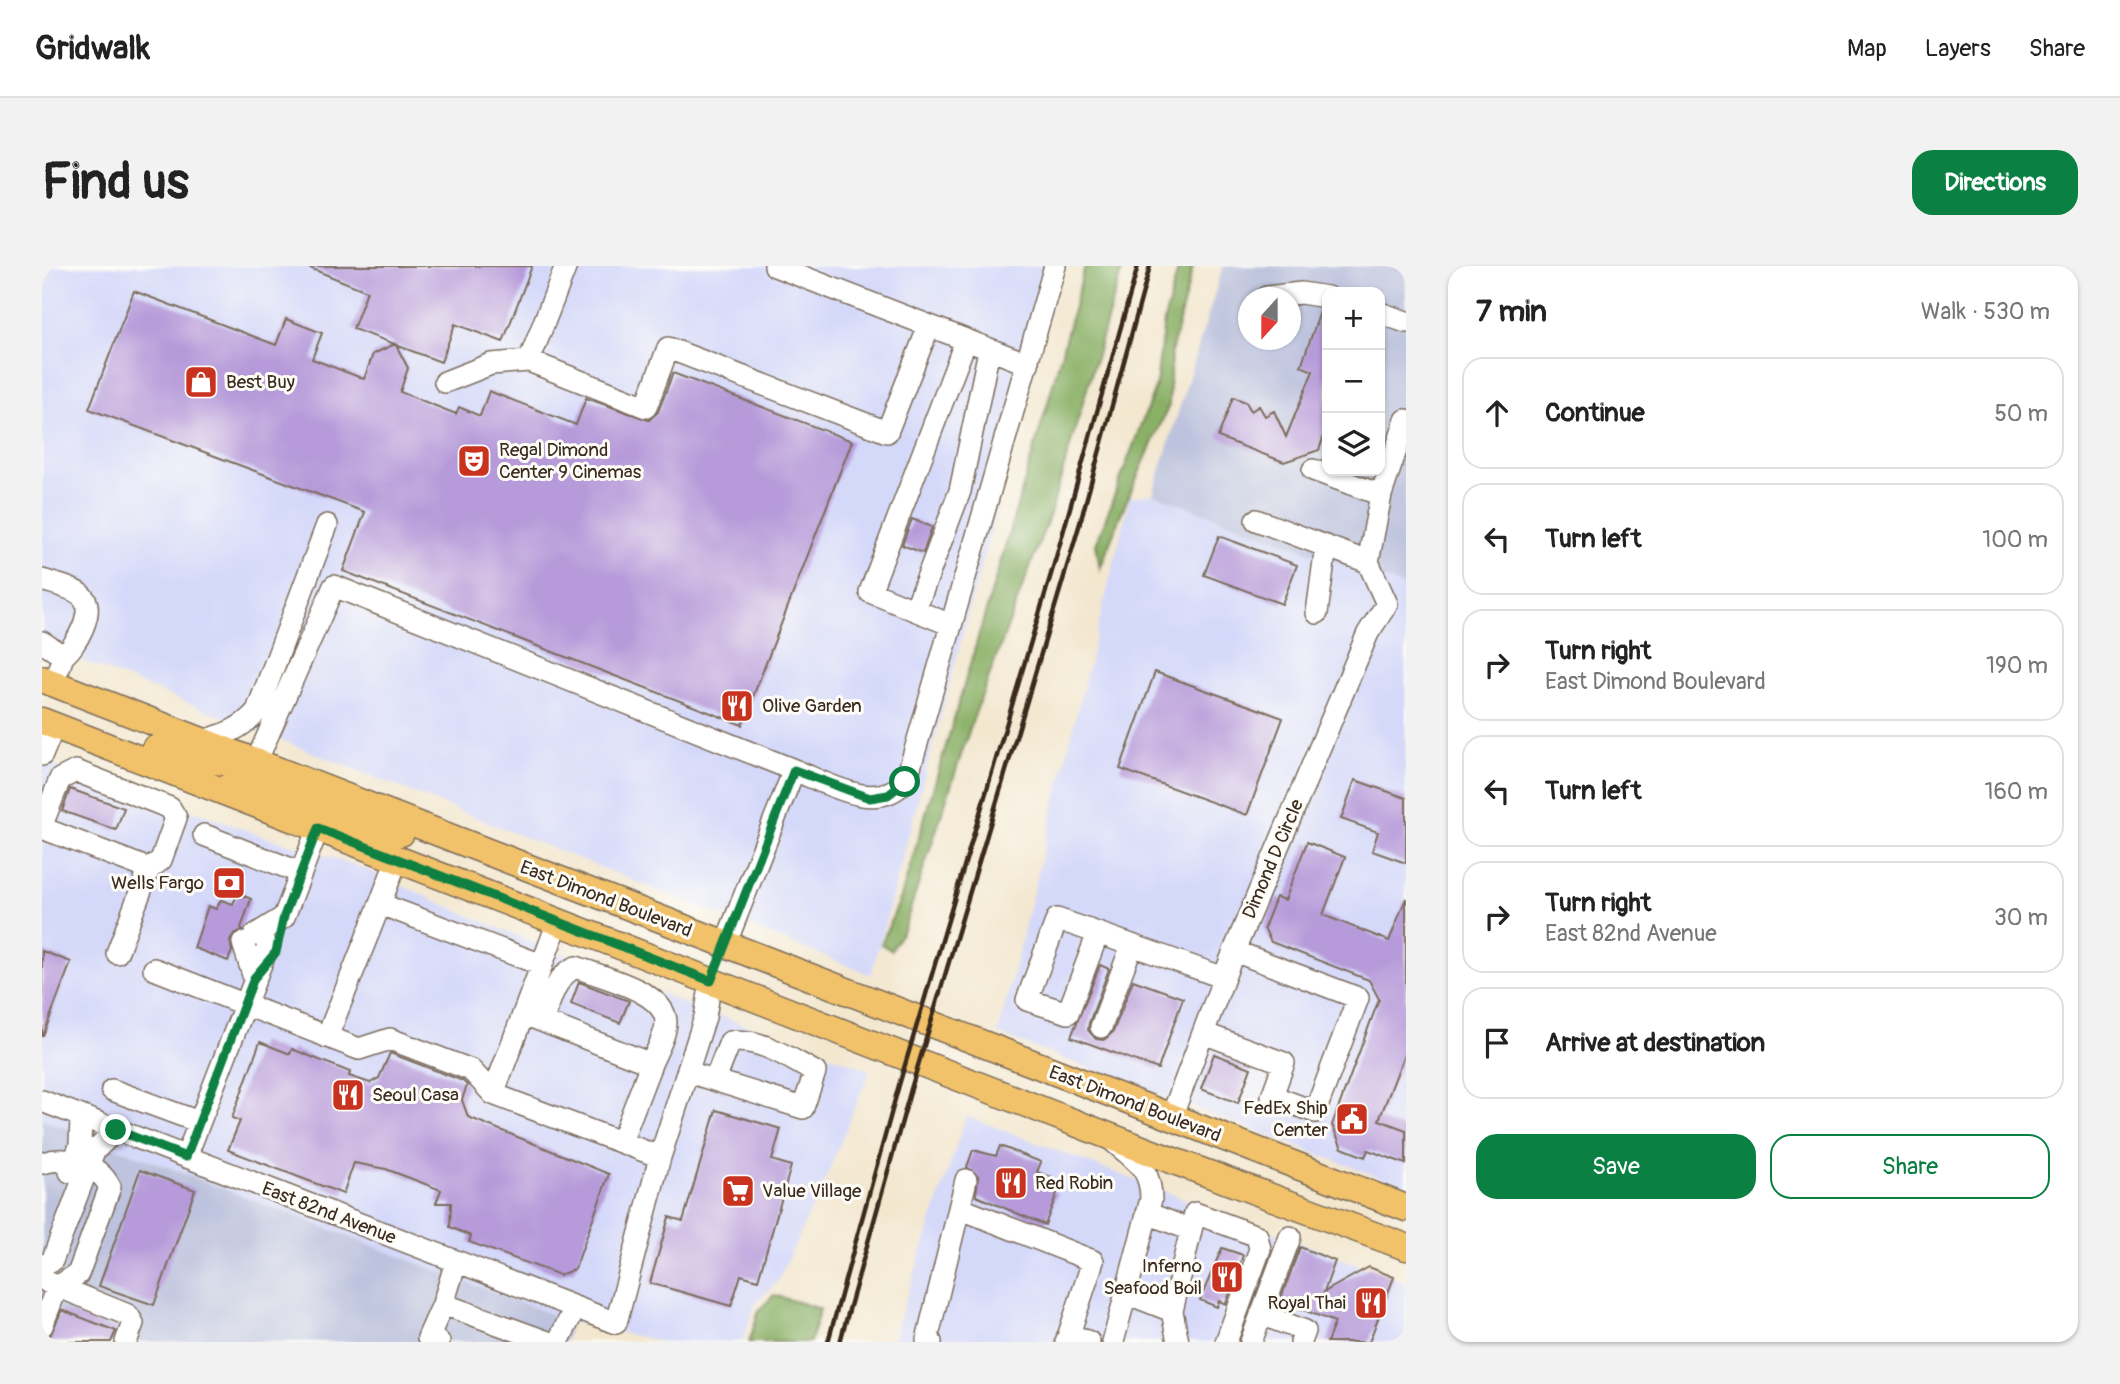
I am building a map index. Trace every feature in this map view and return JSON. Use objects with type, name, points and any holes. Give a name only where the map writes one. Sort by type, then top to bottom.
[{"type":"main road","name":"East Dimond Boulevard","points":[[48,681],[1406,1208]]},
{"type":"main road","name":"East Dimond Boulevard","points":[[46,722],[558,922],[1406,1247]]},
{"type":"main road","points":[[46,722],[189,758],[223,763],[256,762]]},
{"type":"main road","points":[[220,790],[251,781],[366,825],[458,841]]},
{"type":"main road","points":[[711,981],[725,945]]},
{"type":"street","points":[[529,361],[566,266]]},
{"type":"street","points":[[775,266],[1028,365]]},
{"type":"street","points":[[256,762],[334,586],[794,770],[870,798],[888,795],[905,782],[1055,266]]},
{"type":"street","points":[[1301,293],[1322,296]]},
{"type":"street","points":[[1385,315],[1406,322]]},
{"type":"street","points":[[445,382],[491,364],[529,361],[646,407],[668,348],[887,432],[929,326]]},
{"type":"street","points":[[951,625],[870,592],[966,340]]},
{"type":"street","points":[[915,610],[960,491],[989,350]]},
{"type":"street","points":[[1368,562],[1381,495],[1406,420]]},
{"type":"street","points":[[1313,470],[1381,495]]},
{"type":"street","points":[[1256,520],[1368,562],[1396,607]]},
{"type":"street","points":[[202,741],[226,735],[248,722],[257,711],[327,525]]},
{"type":"street","points":[[1317,613],[1326,547]]},
{"type":"street","points":[[42,579],[83,597],[87,604],[74,649],[63,656],[48,681]]},
{"type":"street","name":"Dimond D Circle","points":[[1171,1118],[1234,951],[1368,633],[1396,607]]},
{"type":"street","points":[[42,642],[63,656]]},
{"type":"street","points":[[42,755],[46,722]]},
{"type":"street","points":[[725,945],[794,770]]},
{"type":"street","points":[[117,953],[149,869],[161,860],[176,818],[170,808],[76,771],[60,779],[42,826],[149,869]]},
{"type":"street","points":[[254,978],[276,952],[284,916],[318,828]]},
{"type":"street","points":[[204,835],[301,873]]},
{"type":"street","points":[[327,1037],[397,859]]},
{"type":"street","points":[[380,904],[542,965]]},
{"type":"street","points":[[186,1157],[254,978],[257,941],[284,916]]},
{"type":"street","points":[[533,1018],[542,965],[558,922]]},
{"type":"street","points":[[1098,933],[1224,978]]},
{"type":"street","points":[[1101,1027],[1132,945]]},
{"type":"street","points":[[1203,1033],[1284,1063],[1272,1096],[1315,1112],[1358,998],[1234,951]]},
{"type":"street","points":[[493,1094],[533,1018],[565,972],[576,967],[654,997],[664,1011],[666,1025],[621,1142]]},
{"type":"street","points":[[154,969],[359,1049],[390,1039],[471,1070],[493,1094],[660,1157],[705,1017],[711,981]]},
{"type":"street","points":[[533,1018],[651,1064]]},
{"type":"street","points":[[688,1072],[803,1108],[815,1072],[771,1049],[739,1040],[730,1042],[715,1080]]},
{"type":"street","points":[[112,1090],[199,1122]]},
{"type":"street","name":"East 82nd Avenue","points":[[42,1101],[616,1324],[660,1157]]},
{"type":"street","points":[[42,1265],[52,1261],[82,1163],[81,1116]]},
{"type":"street","points":[[42,1247],[82,1163],[116,1130]]},
{"type":"street","points":[[1103,1132],[1146,1170],[1151,1184],[1147,1213],[1113,1342]]},
{"type":"street","points":[[42,1163],[82,1163],[104,1176],[110,1187],[78,1274],[49,1283]]},
{"type":"street","points":[[931,1342],[927,1340],[966,1180]]},
{"type":"street","points":[[959,1208],[1093,1261],[1067,1338],[1089,1342]]},
{"type":"street","points":[[1147,1213],[1191,1230]]},
{"type":"street","points":[[1178,1342],[1172,1311],[1195,1213],[1257,1236],[1260,1249],[1226,1342]]},
{"type":"street","points":[[1251,1342],[1290,1237]]},
{"type":"street","points":[[431,1341],[456,1262]]},
{"type":"street","points":[[42,1326],[49,1283]]},
{"type":"street","points":[[49,1283],[128,1315],[133,1323],[126,1342]]},
{"type":"street","points":[[1126,1293],[1172,1311]]},
{"type":"street","points":[[443,1304],[548,1342]]},
{"type":"street","points":[[558,1342],[575,1308]]},
{"type":"street","points":[[1261,1314],[1305,1331],[1300,1342]]},
{"type":"shaded area","points":[[53,266],[1062,266],[871,975],[42,645],[42,293]]},
{"type":"shaded area","points":[[1223,266],[1406,266],[1406,587],[1153,494]]},
{"type":"shaded area","points":[[1153,494],[1406,587],[1406,1187],[998,1034],[1130,497]]},
{"type":"shaded area","points":[[42,758],[64,771],[170,802],[263,836],[361,867],[479,920],[679,1001],[870,1070],[828,1173],[778,1281],[756,1303],[742,1342],[664,1342],[571,1322],[42,1119]]},
{"type":"shaded area","points":[[966,1116],[1406,1283],[1406,1342],[892,1342]]},
{"type":"shaded area","points":[[42,1119],[571,1322],[565,1342],[42,1342]]},
{"type":"green space","points":[[1085,266],[1123,266],[1051,511],[972,722],[904,928],[891,950],[881,944],[901,897],[1049,399]]},
{"type":"green space","points":[[1179,266],[1193,266],[1171,353],[1169,405],[1120,516],[1100,569],[1096,544],[1156,385],[1164,321]]},
{"type":"green space","points":[[774,1295],[820,1309],[810,1342],[749,1342],[759,1310]]},
{"type":"building","points":[[305,266],[532,266],[503,342],[455,324],[441,362],[396,345],[408,368],[400,392],[456,414],[459,407],[480,416],[489,391],[576,425],[586,398],[649,420],[658,412],[673,373],[852,441],[742,725],[343,571],[365,512],[89,409],[134,291],[276,345],[286,319],[322,333],[312,359],[364,379],[373,354],[395,344],[353,329],[367,291]]},
{"type":"building","points":[[1322,309],[1322,441],[1319,450],[1284,462],[1218,437],[1233,397],[1246,402],[1251,411],[1259,406],[1265,416],[1274,411],[1286,437],[1313,371],[1301,366]]},
{"type":"building","points":[[912,519],[932,527],[923,553],[902,545]]},
{"type":"building","points":[[1219,536],[1297,565],[1282,604],[1204,575]]},
{"type":"building","points":[[1155,672],[1283,718],[1247,815],[1120,769]]},
{"type":"building","points":[[1355,780],[1406,798],[1406,863],[1372,851],[1378,832],[1341,819]]},
{"type":"building","points":[[70,789],[124,808],[116,830],[62,811]]},
{"type":"building","points":[[1307,842],[1345,857],[1323,915],[1389,941],[1406,898],[1406,1050],[1379,1120],[1406,1130],[1406,1164],[1368,1150],[1365,1157],[1342,1148],[1332,1125],[1379,999],[1369,980],[1271,942],[1264,928],[1276,897],[1285,900]]},
{"type":"building","points":[[238,893],[251,899],[241,928],[243,930],[234,934],[230,940],[232,951],[228,961],[194,948],[208,906],[216,909],[221,900],[233,904]]},
{"type":"building","points":[[42,951],[71,962],[43,1036],[42,1036]]},
{"type":"building","points":[[1100,965],[1109,969],[1089,1023],[1088,1030],[1096,1039],[1104,1040],[1113,1032],[1133,980],[1183,998],[1158,1069],[1071,1037]]},
{"type":"building","points":[[579,982],[629,1001],[620,1023],[571,1004]]},
{"type":"building","points":[[260,1042],[290,1054],[292,1049],[370,1083],[379,1078],[390,1053],[463,1081],[467,1085],[462,1100],[468,1117],[609,1174],[575,1269],[560,1275],[469,1242],[471,1236],[450,1227],[451,1203],[436,1203],[441,1190],[386,1169],[354,1163],[343,1194],[228,1150],[240,1121],[232,1118]]},
{"type":"building","points":[[1214,1054],[1251,1068],[1238,1103],[1201,1089]]},
{"type":"building","name":"Value Village","points":[[716,1110],[781,1129],[772,1160],[791,1166],[758,1280],[741,1275],[731,1306],[650,1283],[669,1217],[683,1221]]},
{"type":"building","name":"Red Robin","points":[[1000,1146],[1041,1162],[1037,1172],[1051,1177],[1047,1189],[1057,1193],[1045,1225],[976,1196],[978,1176],[967,1167],[973,1150],[996,1156]]},
{"type":"building","points":[[140,1170],[195,1190],[154,1305],[99,1286]]},
{"type":"building","points":[[1300,1247],[1335,1261],[1324,1292],[1369,1267],[1394,1277],[1369,1342],[1327,1342],[1335,1322],[1280,1301]]},
{"type":"building","points":[[1222,1248],[1243,1255],[1226,1304],[1219,1301],[1217,1307],[1200,1300]]},
{"type":"building","points":[[62,1310],[116,1331],[111,1342],[47,1342]]},
{"type":"railway","points":[[828,1342],[899,1085],[1057,554],[1138,266]]},
{"type":"railway","points":[[840,1342],[911,1089],[1080,523],[1150,266]]},
{"type":"place","name":"Best Buy","points":[[201,382]]},
{"type":"place","name":"Regal Dimond Center 9 Cinemas","points":[[474,461]]},
{"type":"place","name":"Olive Garden","points":[[737,706]]},
{"type":"place","name":"Wells Fargo","points":[[229,883]]},
{"type":"place","name":"Seoul Casa","points":[[348,1095]]},
{"type":"place","name":"FedEx Ship Center","points":[[1352,1119]]},
{"type":"place","name":"Red Robin","points":[[1011,1183]]},
{"type":"place","name":"Value Village","points":[[738,1191]]},
{"type":"place","name":"Inferno Seafood Boil","points":[[1227,1277]]},
{"type":"place","name":"Royal Thai","points":[[1371,1303]]},
{"type":"route","points":[[116,1130],[186,1157],[254,978],[276,952],[284,916],[318,828],[711,981],[794,770],[870,798],[888,795],[905,782]]}]
